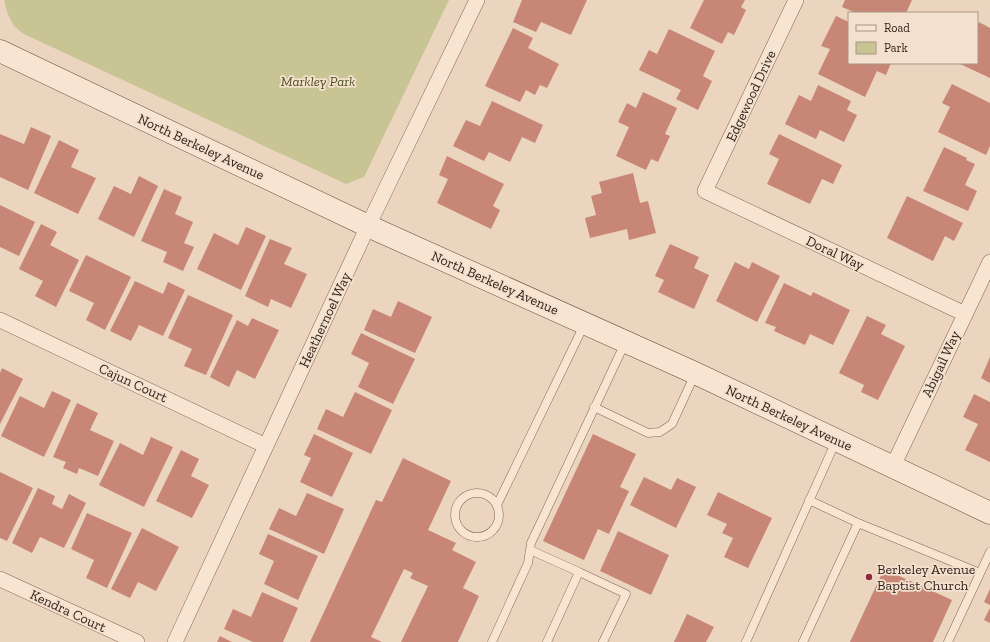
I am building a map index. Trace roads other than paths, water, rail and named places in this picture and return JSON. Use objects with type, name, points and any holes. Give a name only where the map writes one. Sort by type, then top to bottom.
[{"type":"street","name":"Heathernoel Way","points":[[175,642],[368,226],[477,0]]},
{"type":"street","name":"Edgewood Drive","points":[[705,191],[796,0]]},
{"type":"street","name":"North Berkeley Avenue","points":[[0,51],[368,226],[695,373],[893,466],[990,514]]},
{"type":"street","name":"Doral Way","points":[[705,191],[965,314]]},
{"type":"street","name":"Abigail Way","points":[[893,466],[990,262]]},
{"type":"street","name":"Cajun Court","points":[[0,320],[266,446]]},
{"type":"street","name":"Kendra Court","points":[[0,579],[136,642]]},
{"type":"lane","points":[[498,505],[492,497],[478,492],[464,497],[458,502],[455,509],[455,517],[460,530],[466,535],[473,537],[488,535],[494,531],[500,517],[498,505],[585,324]]},
{"type":"lane","points":[[492,642],[528,563],[531,543],[625,342]]},
{"type":"lane","points":[[594,407],[648,433],[660,432],[672,424],[695,373]]},
{"type":"lane","points":[[746,642],[836,440]]},
{"type":"lane","points":[[809,500],[858,523],[980,573]]},
{"type":"lane","points":[[803,642],[858,523]]},
{"type":"lane","points":[[530,550],[626,594],[603,642]]},
{"type":"lane","points":[[948,642],[990,552]]},
{"type":"lane","points":[[547,642],[579,572]]},
{"type":"place","name":"Berkeley Avenue Baptist Church","points":[[869,577]]},
{"type":"park label","name":"Markley Park","points":[[318,81]]}]
